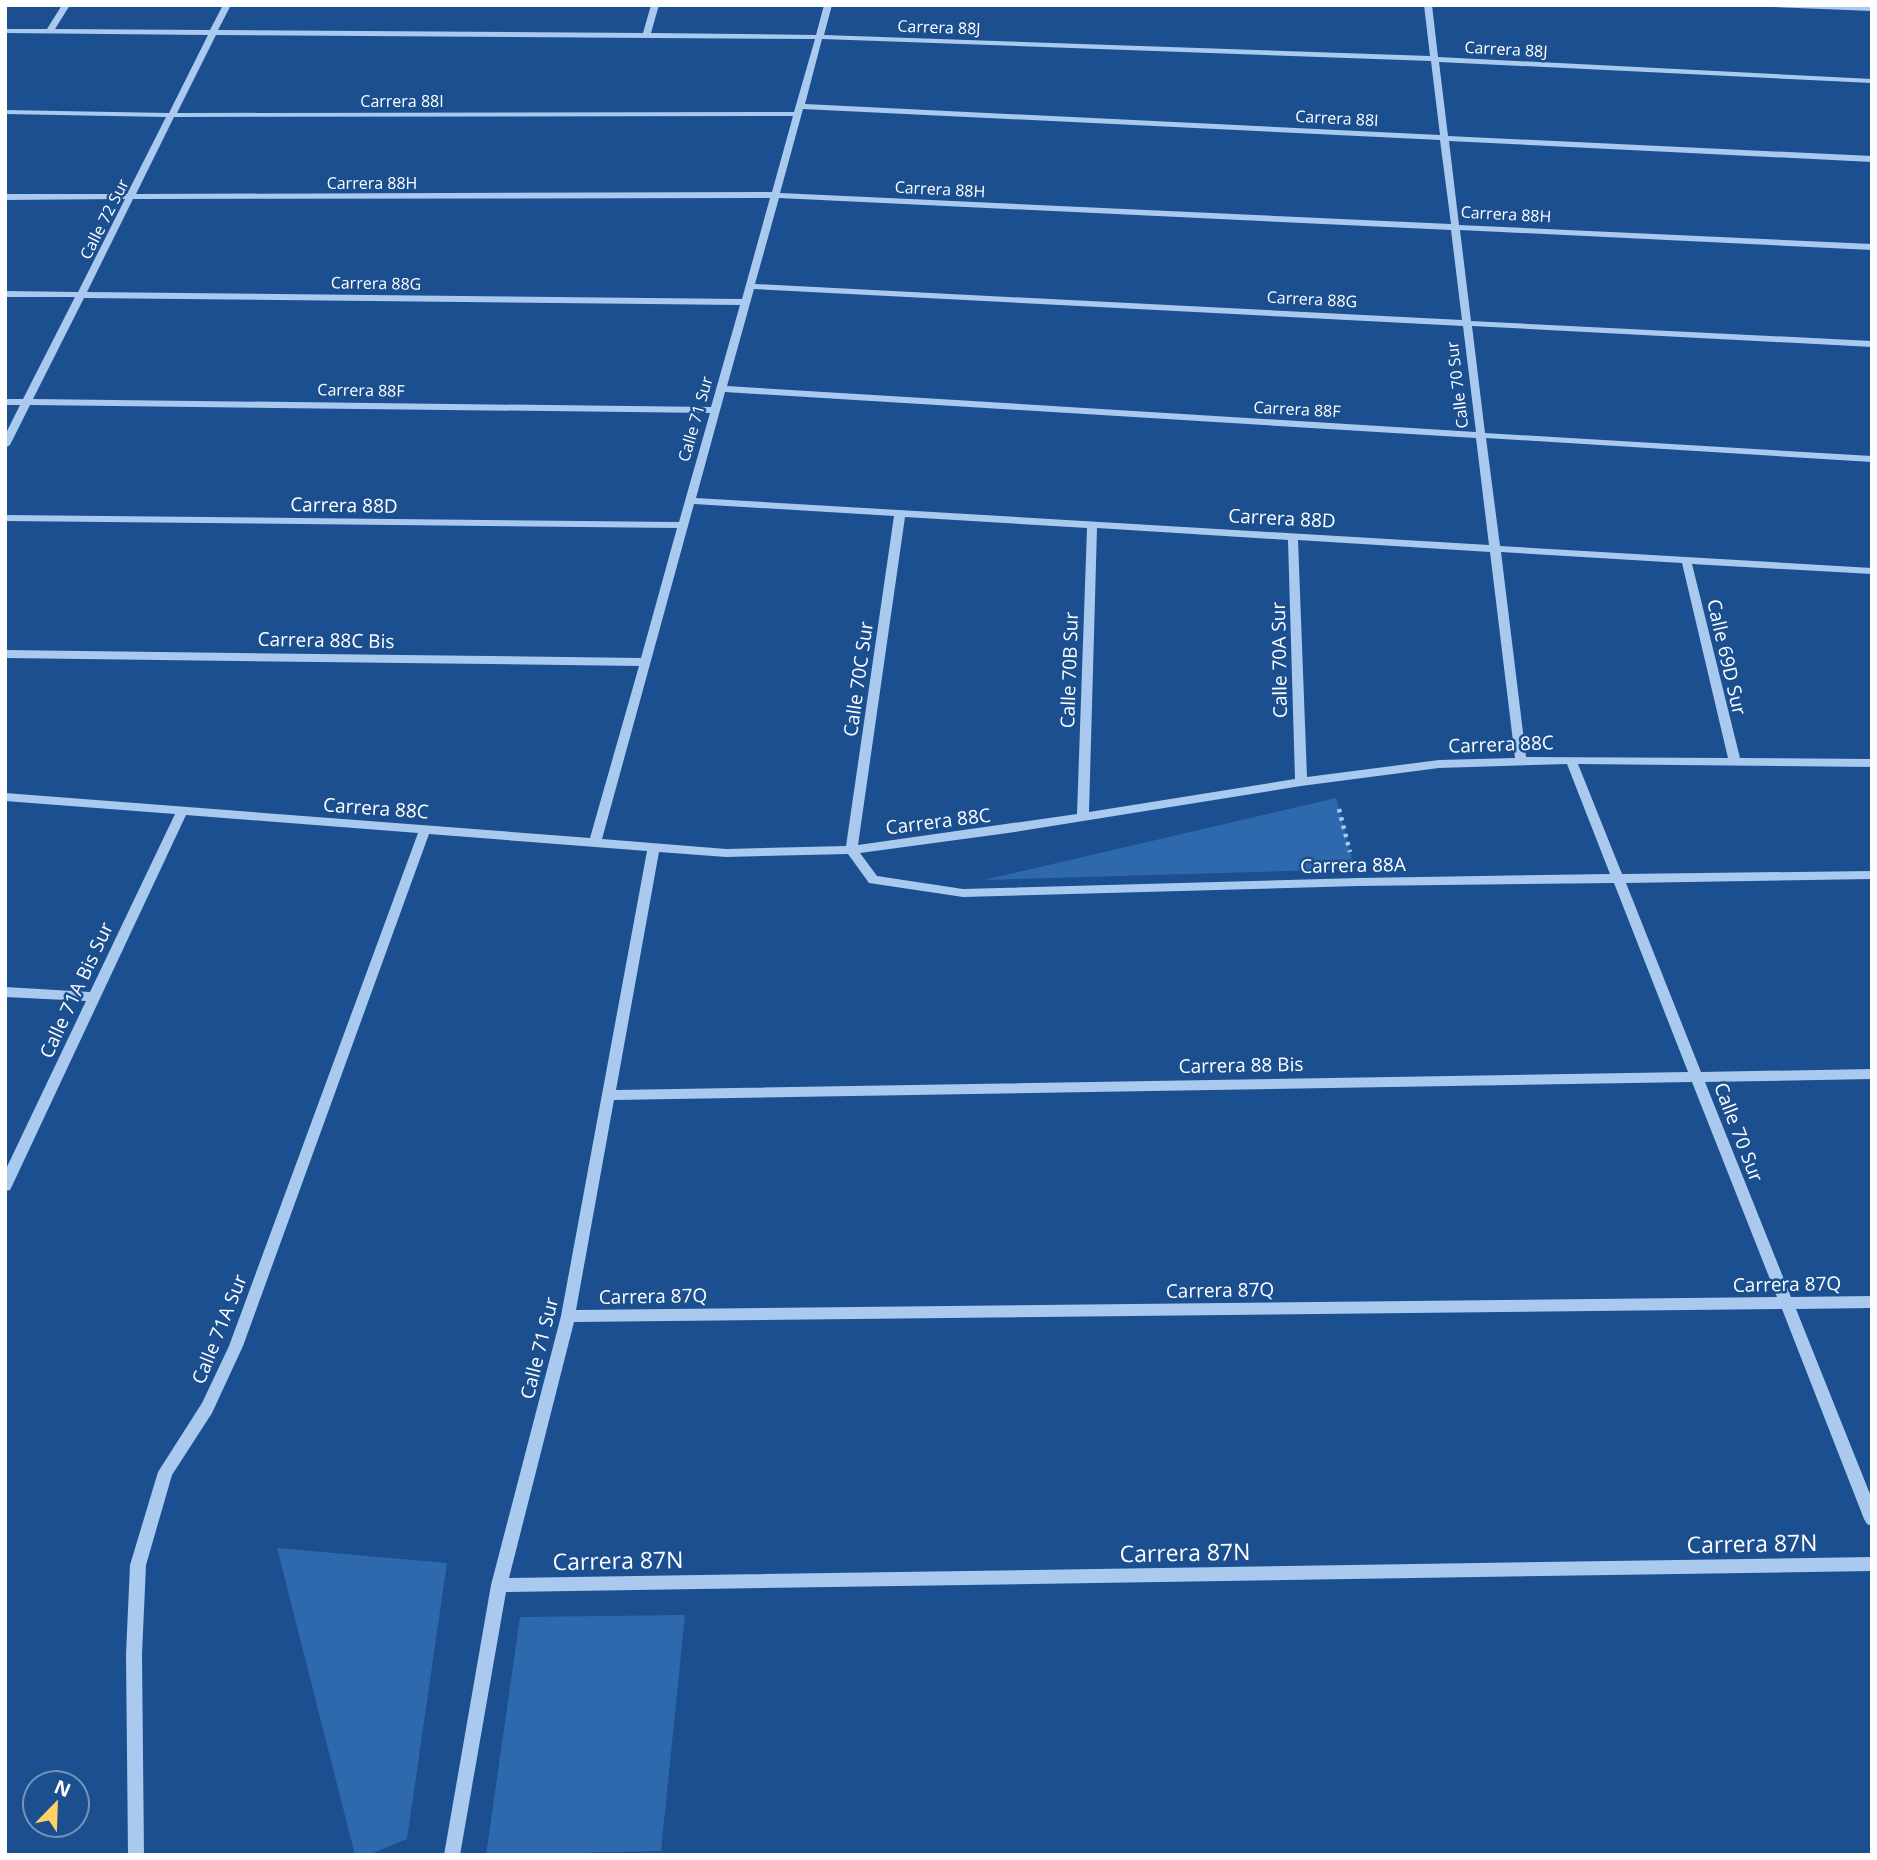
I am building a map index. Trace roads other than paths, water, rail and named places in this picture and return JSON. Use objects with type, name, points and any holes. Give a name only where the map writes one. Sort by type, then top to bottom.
[{"type":"street","points":[[50,32],[66,5]]},
{"type":"street","name":"Calle 72 Sur","points":[[5,445],[227,5]]},
{"type":"street","points":[[646,36],[655,5]]},
{"type":"street","name":"Calle 71 Sur","points":[[595,843],[828,5]]},
{"type":"street","name":"Calle 70 Sur","points":[[1428,5],[1521,761]]},
{"type":"street","points":[[1773,5],[1869,8]]},
{"type":"street","name":"Carrera 88J","points":[[5,31],[820,37],[1435,59],[1872,81]]},
{"type":"street","name":"Carrera 88I","points":[[5,112],[171,115],[799,110],[1872,159]]},
{"type":"street","name":"Carrera 88H","points":[[5,197],[775,195],[1872,247]]},
{"type":"street","name":"Carrera 88G","points":[[750,286],[1872,344]]},
{"type":"street","name":"Carrera 88G","points":[[5,294],[746,302]]},
{"type":"street","name":"Carrera 88F","points":[[721,389],[1872,459]]},
{"type":"street","name":"Carrera 88F","points":[[5,402],[716,410]]},
{"type":"street","name":"Carrera 88D","points":[[690,501],[1872,571]]},
{"type":"street","name":"Calle 70C Sur","points":[[851,850],[901,513]]},
{"type":"street","name":"Carrera 88D","points":[[5,518],[683,525]]},
{"type":"street","name":"Calle 70B Sur","points":[[1083,817],[1092,524]]},
{"type":"street","name":"Calle 70A Sur","points":[[1293,536],[1301,782]]},
{"type":"street","name":"Calle 69D Sur","points":[[1686,560],[1735,761]]},
{"type":"street","name":"Carrera 88C Bis","points":[[5,654],[646,662]]},
{"type":"street","name":"Calle 70 Sur","points":[[1571,760],[1872,1519]]},
{"type":"street","name":"Carrera 88C","points":[[5,797],[726,853],[851,850],[1301,782],[1439,764],[1571,760],[1872,763]]},
{"type":"street","name":"Calle 71A Bis Sur","points":[[5,1186],[182,811]]},
{"type":"street","name":"Calle 71A Sur","points":[[136,1855],[134,1654],[138,1565],[141,1552],[164,1472],[206,1408],[236,1346],[425,830]]},
{"type":"street","name":"Calle 71 Sur","points":[[452,1855],[499,1585],[568,1316],[654,847]]},
{"type":"street","name":"Carrera 88A","points":[[851,850],[873,880],[963,893],[1358,882],[1872,876]]},
{"type":"street","points":[[5,992],[94,997]]},
{"type":"street","name":"Carrera 88 Bis","points":[[610,1095],[1872,1074]]},
{"type":"street","name":"Carrera 87Q","points":[[568,1316],[1872,1302]]},
{"type":"street","name":"Carrera 87N","points":[[499,1585],[1872,1564]]}]
